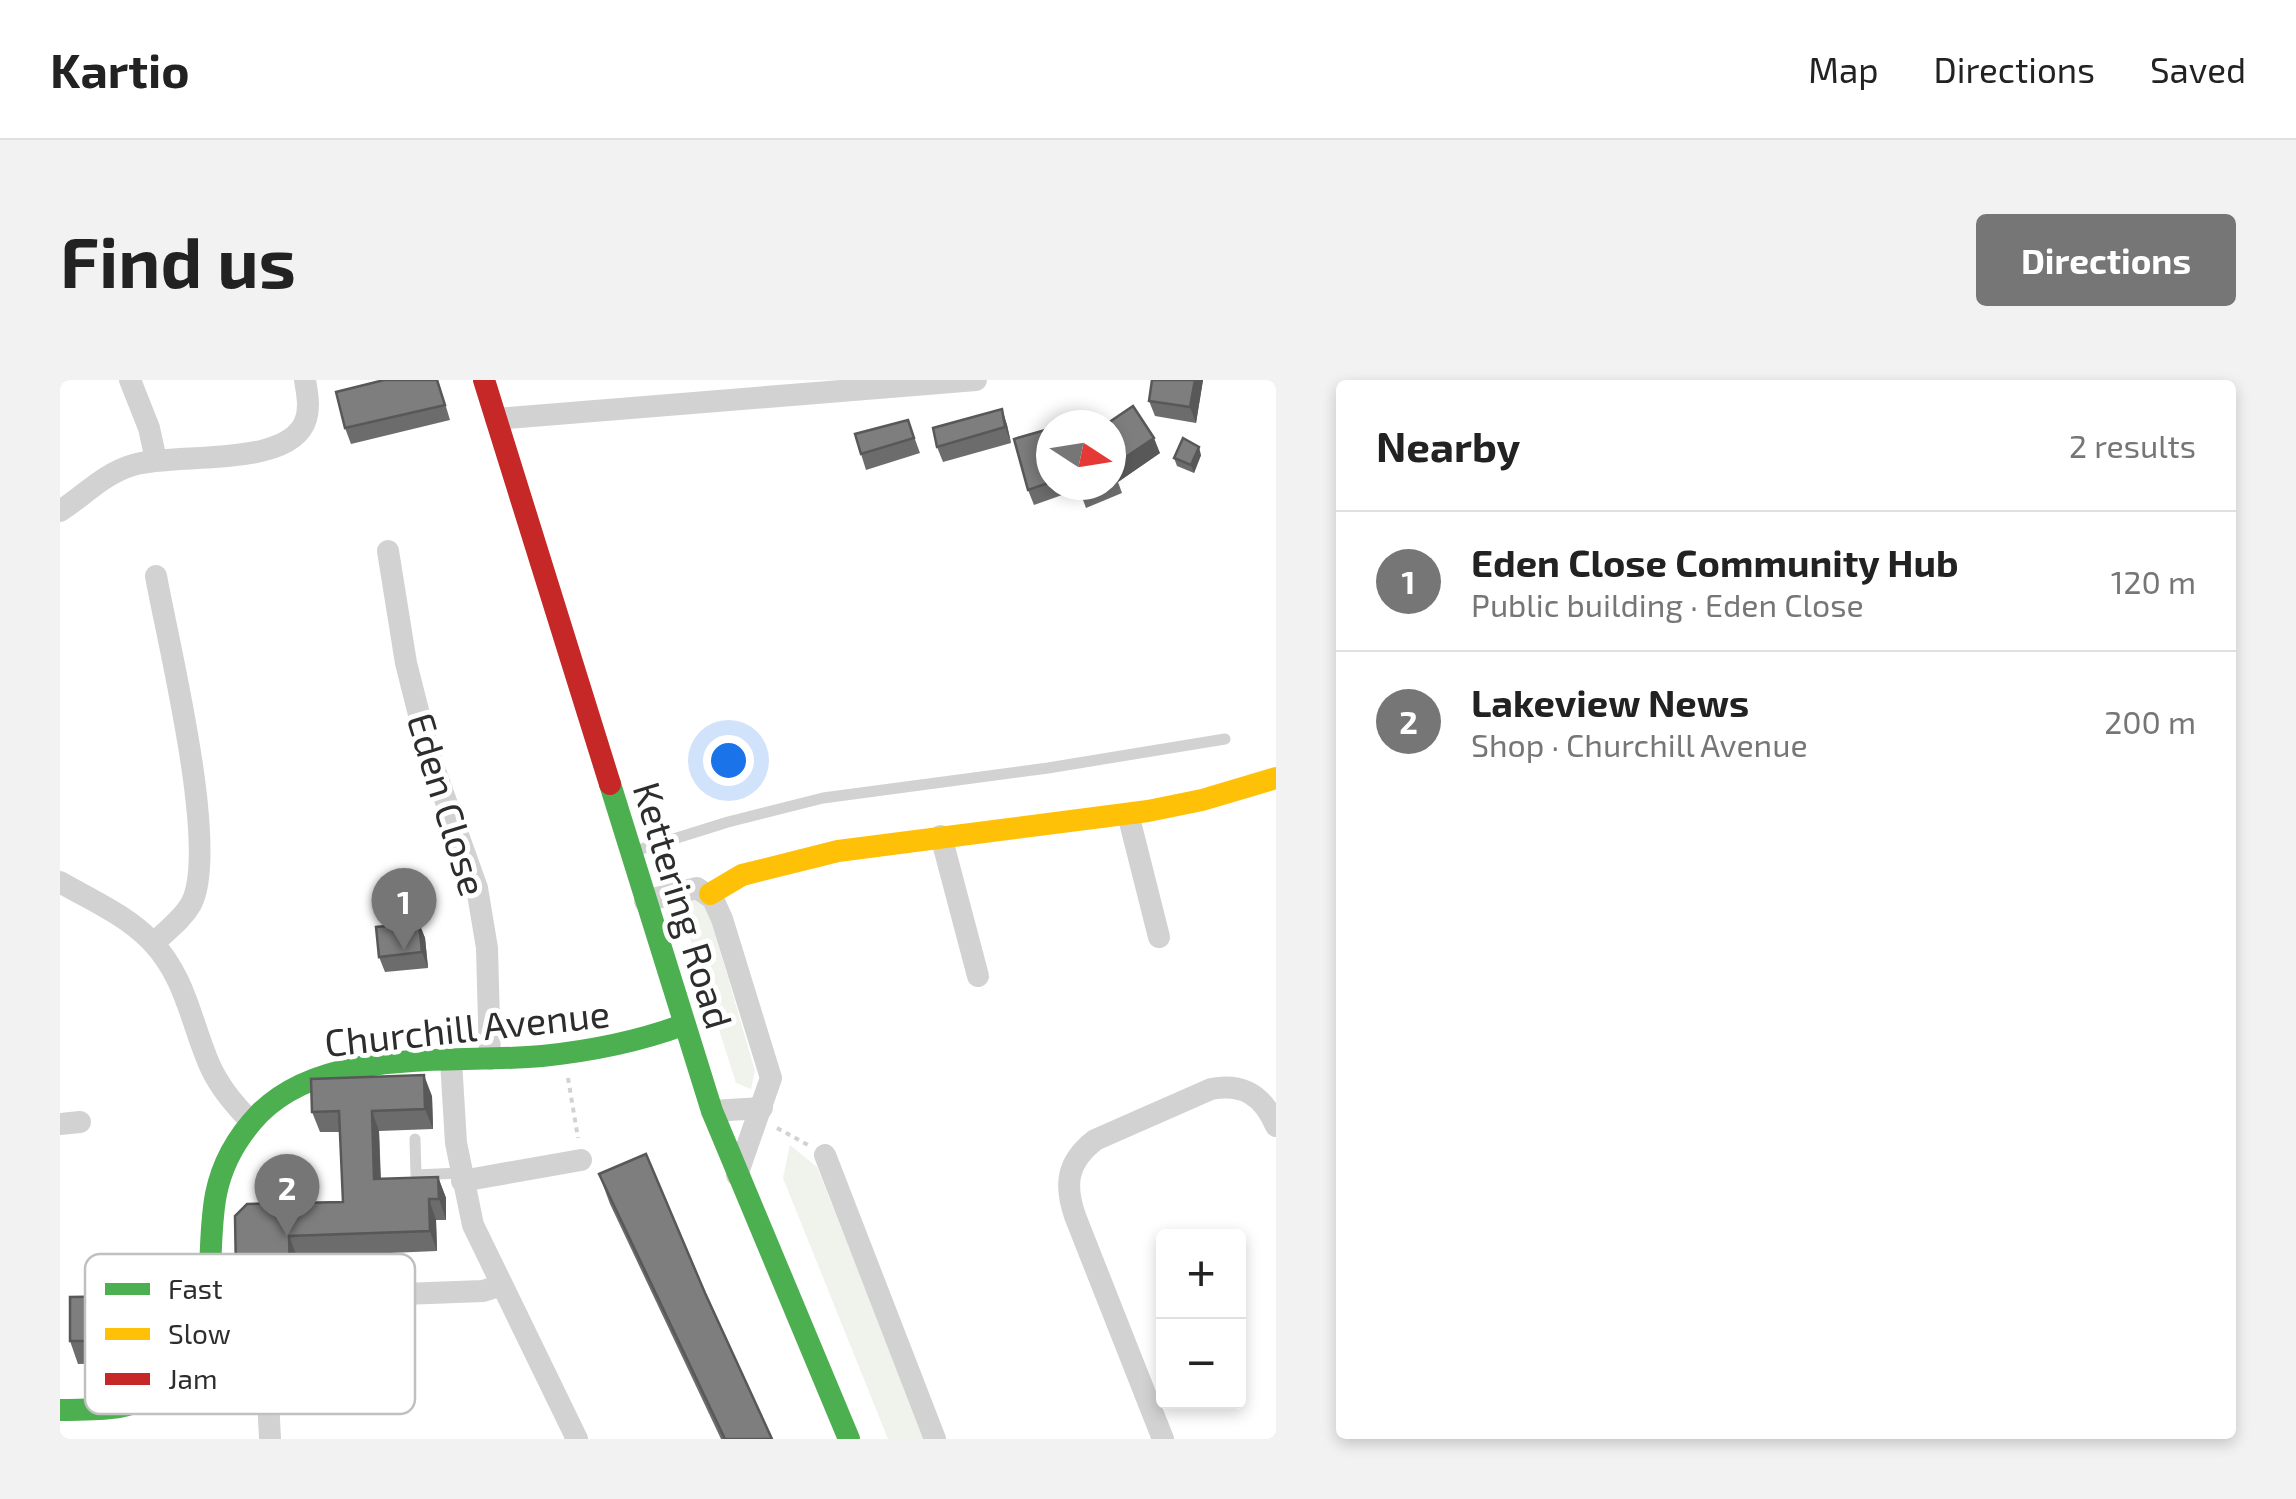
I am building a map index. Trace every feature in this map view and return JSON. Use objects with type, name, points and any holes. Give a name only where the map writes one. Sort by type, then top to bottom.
[{"type":"street","points":[[130,380],[149,428],[156,460]]},
{"type":"street","points":[[60,510],[99,480],[132,466],[282,446],[306,418],[305,380]]},
{"type":"street","name":"Kettering Road","points":[[484,380],[712,1111],[849,1439]]},
{"type":"street","points":[[496,419],[976,380]]},
{"type":"street","name":"Eden Close","points":[[388,551],[406,663],[429,754],[477,888],[488,948],[490,1059]]},
{"type":"street","points":[[154,943],[190,904],[200,855],[198,810],[156,576]]},
{"type":"street","points":[[710,894],[732,879],[838,852],[1128,814],[1202,800],[1276,778]]},
{"type":"street","points":[[1128,814],[1159,937]]},
{"type":"street","points":[[941,836],[978,976]]},
{"type":"street","points":[[60,882],[122,916],[154,943],[190,1003],[225,1094],[251,1122]]},
{"type":"street","points":[[645,901],[690,888],[710,894],[722,919],[770,1071],[770,1086],[737,1175]]},
{"type":"street","name":"Churchill Avenue","points":[[212,1254],[216,1194],[235,1145],[251,1122],[288,1091],[336,1070],[564,1054],[634,1044],[683,1025]]},
{"type":"street","points":[[451,1061],[461,1177],[473,1224],[573,1437]]},
{"type":"street","points":[[1164,1439],[1074,1216],[1067,1178],[1081,1151],[1095,1140],[1211,1089],[1244,1088],[1266,1106],[1276,1126]]},
{"type":"street","points":[[712,1111],[763,1105]]},
{"type":"street","points":[[825,1155],[935,1439]]},
{"type":"street","points":[[461,1177],[581,1160]]},
{"type":"street","points":[[415,1294],[483,1291],[502,1286]]},
{"type":"street","name":"Churchill Avenue","points":[[60,1410],[85,1409]]},
{"type":"street","points":[[269,1414],[270,1439]]},
{"type":"lane","points":[[631,852],[728,822],[861,790],[1048,768],[1225,739]]},
{"type":"lane","points":[[415,1139],[416,1175],[461,1177]]},
{"type":"path","points":[[564,1054],[581,1160]]},
{"type":"path","points":[[763,1105],[772,1125],[825,1155]]},
{"type":"shaded area","points":[[704,895],[755,1071],[751,1089],[736,1083],[680,907]]},
{"type":"shaded area","points":[[790,1145],[817,1167],[926,1439],[888,1439],[783,1178]]},
{"type":"building","points":[[384,380],[437,380],[445,405],[345,428],[336,392]]},
{"type":"building","points":[[1152,380],[1195,380],[1190,407],[1149,401]]},
{"type":"building","points":[[1133,406],[1154,438],[1126,457],[1126,411]]},
{"type":"building","points":[[1002,409],[1005,427],[937,447],[933,428]]},
{"type":"building","points":[[908,420],[914,438],[861,454],[855,434]]},
{"type":"building","points":[[1036,433],[1036,487],[1028,490],[1014,439]]},
{"type":"building","points":[[1183,438],[1199,447],[1191,465],[1174,458]]},
{"type":"building","points":[[419,923],[422,952],[379,957],[376,927]]},
{"type":"building","points":[[424,1075],[425,1109],[372,1111],[374,1179],[438,1177],[439,1199],[429,1199],[430,1231],[289,1236],[290,1254],[236,1254],[235,1216],[247,1204],[343,1202],[339,1111],[312,1112],[311,1079]]},
{"type":"building","points":[[646,1154],[772,1439],[725,1439],[599,1174]]},
{"type":"building","points":[[70,1297],[85,1297],[85,1341],[70,1341]]},
{"type":"traffic: fast","points":[[610,784],[712,1111],[849,1439]]},
{"type":"traffic: fast","points":[[211,1254],[222,1172],[251,1123],[287,1092],[319,1077],[355,1068],[393,1062],[560,1054],[631,1041],[683,1025]]},
{"type":"traffic: fast","points":[[60,1410],[85,1409]]},
{"type":"traffic: slow","points":[[710,894],[742,875],[838,851],[1148,811],[1276,778]]},
{"type":"traffic: jam","points":[[484,380],[610,784]]},
{"type":"place","name":"Eden Close Community Hub","points":[[404,950]]},
{"type":"place","name":"Lakeview News","points":[[287,1236]]}]
